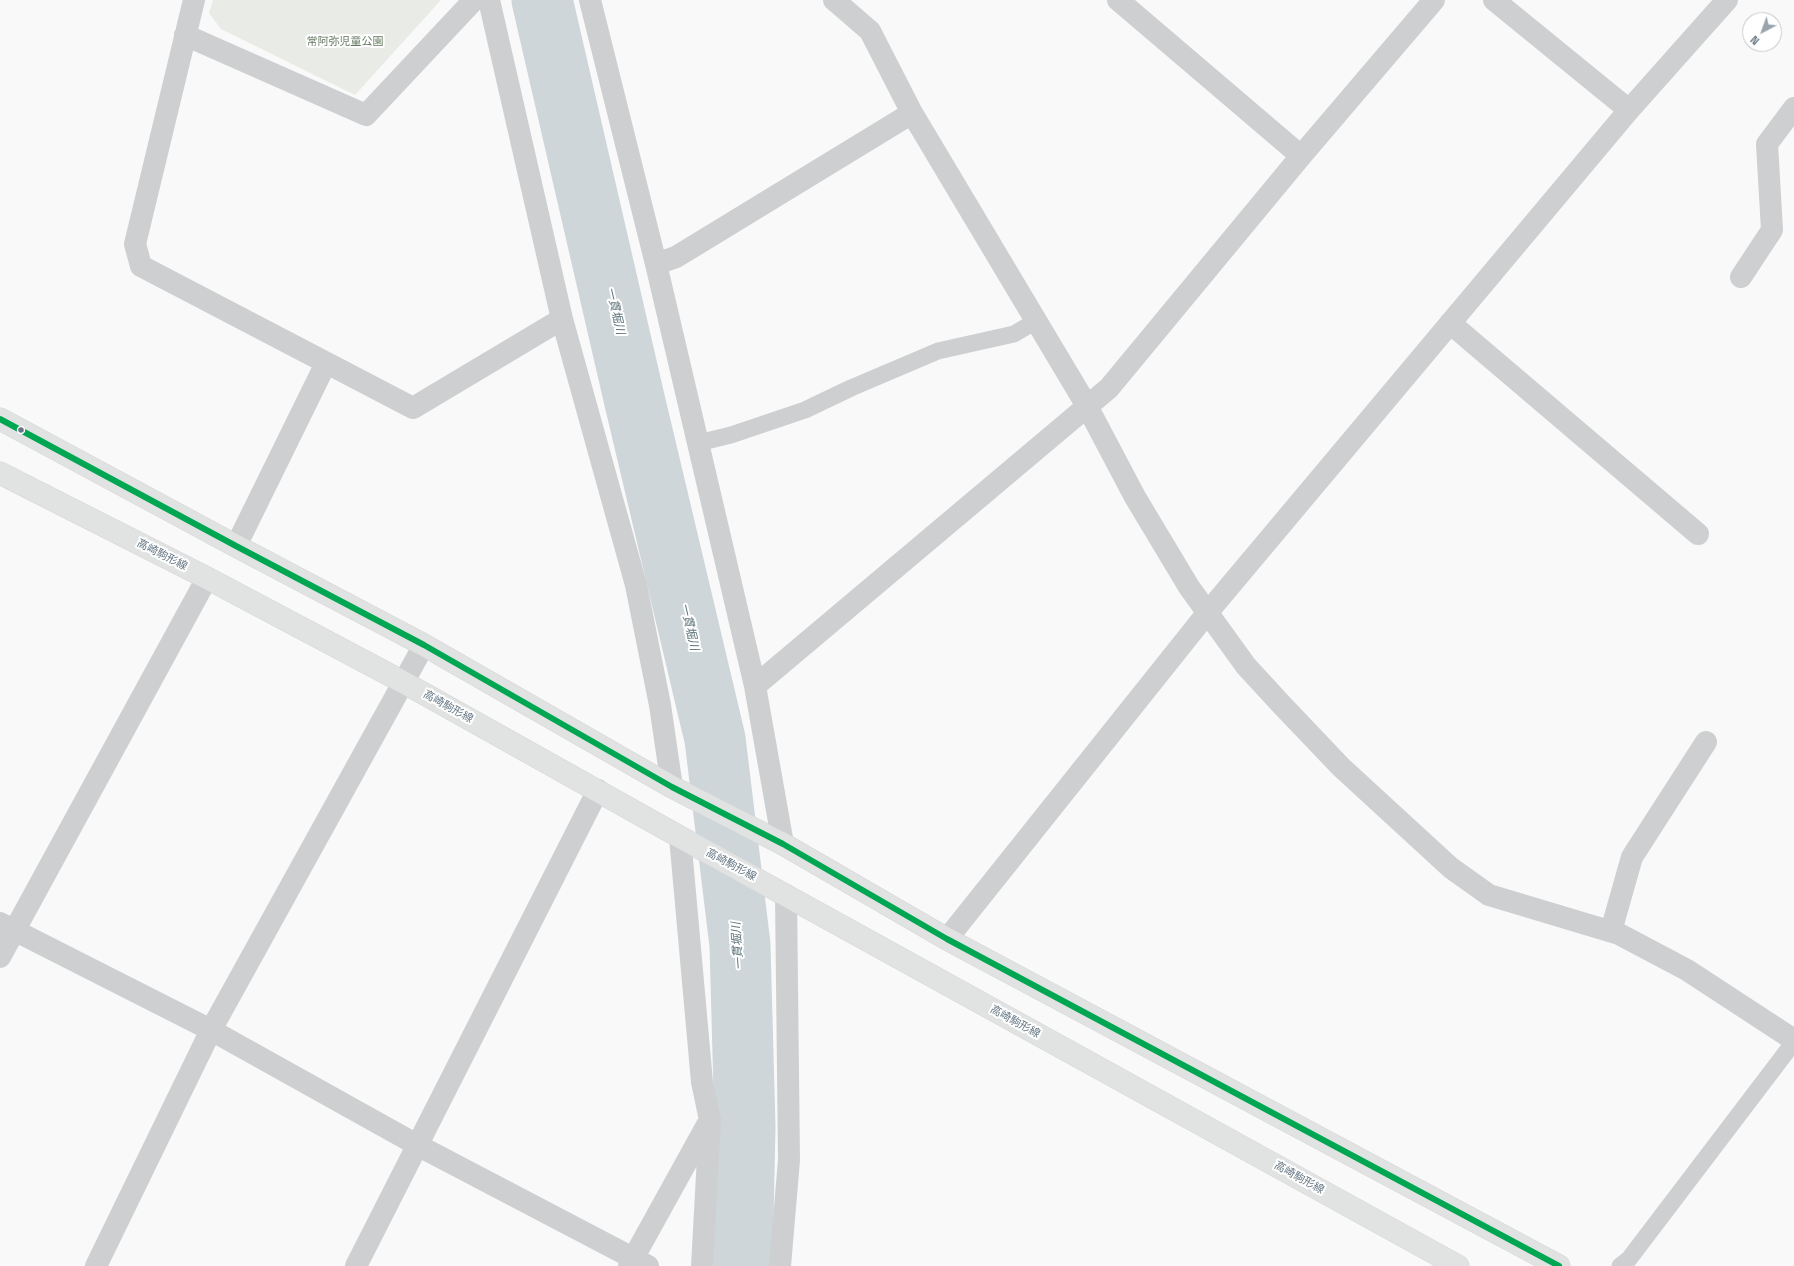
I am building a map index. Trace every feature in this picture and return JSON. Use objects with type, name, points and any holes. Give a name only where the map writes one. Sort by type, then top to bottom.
[{"type":"main road","points":[[0,419],[424,645],[677,789],[777,841],[947,938],[1559,1266]]},
{"type":"main road","name":"高崎駒形線","points":[[0,473],[207,578],[403,682],[598,790],[684,840],[1458,1266]]},
{"type":"street","points":[[194,0],[135,244],[141,266],[413,408],[562,319]]},
{"type":"street","points":[[185,36],[366,115],[474,0]]},
{"type":"street","points":[[489,0],[562,319],[636,585],[677,789]]},
{"type":"street","points":[[590,0],[656,264],[755,686],[777,841]]},
{"type":"street","points":[[834,0],[870,31],[912,113],[1087,406],[1135,497],[1189,587],[1246,666],[1281,704],[1341,767],[1451,868],[1489,894],[1611,931],[1687,970],[1794,1041]]},
{"type":"street","points":[[1118,0],[1300,156]]},
{"type":"street","points":[[755,686],[1109,388],[1300,156],[1434,0]]},
{"type":"street","points":[[1494,0],[1629,110]]},
{"type":"street","points":[[947,938],[1208,612],[1629,110],[1727,0]]},
{"type":"street","points":[[1742,277],[1772,230],[1767,144],[1794,108]]},
{"type":"street","points":[[656,264],[676,257],[912,113]]},
{"type":"street","points":[[1450,323],[1698,534]]},
{"type":"street","points":[[236,546],[326,363]]},
{"type":"street","points":[[0,957],[7,927],[207,578]]},
{"type":"street","points":[[96,1266],[211,1030],[424,645]]},
{"type":"street","points":[[1611,931],[1632,857],[1706,742]]},
{"type":"street","points":[[356,1266],[419,1146],[598,790]]},
{"type":"street","points":[[684,840],[702,1082],[710,1120],[702,1266]]},
{"type":"street","points":[[780,892],[789,1160],[780,1266]]},
{"type":"street","points":[[7,927],[211,1030],[419,1146],[636,1264],[710,1120]]},
{"type":"lane","points":[[698,443],[731,435],[805,410],[851,388],[938,351],[1014,334],[1036,321]]},
{"type":"lane","points":[[1620,1266],[1629,1259],[1794,1041]]},
{"type":"green space","name":"常阿弥児童公園","points":[[213,0],[441,0],[355,95],[221,29],[209,13]]},
{"type":"waterway","name":"一貫堀川","points":[[542,0],[715,739],[740,945],[745,1127],[742,1266]]},
{"type":"transit line","points":[[0,419],[424,645],[672,787],[783,844],[947,939],[1559,1266]]}]
